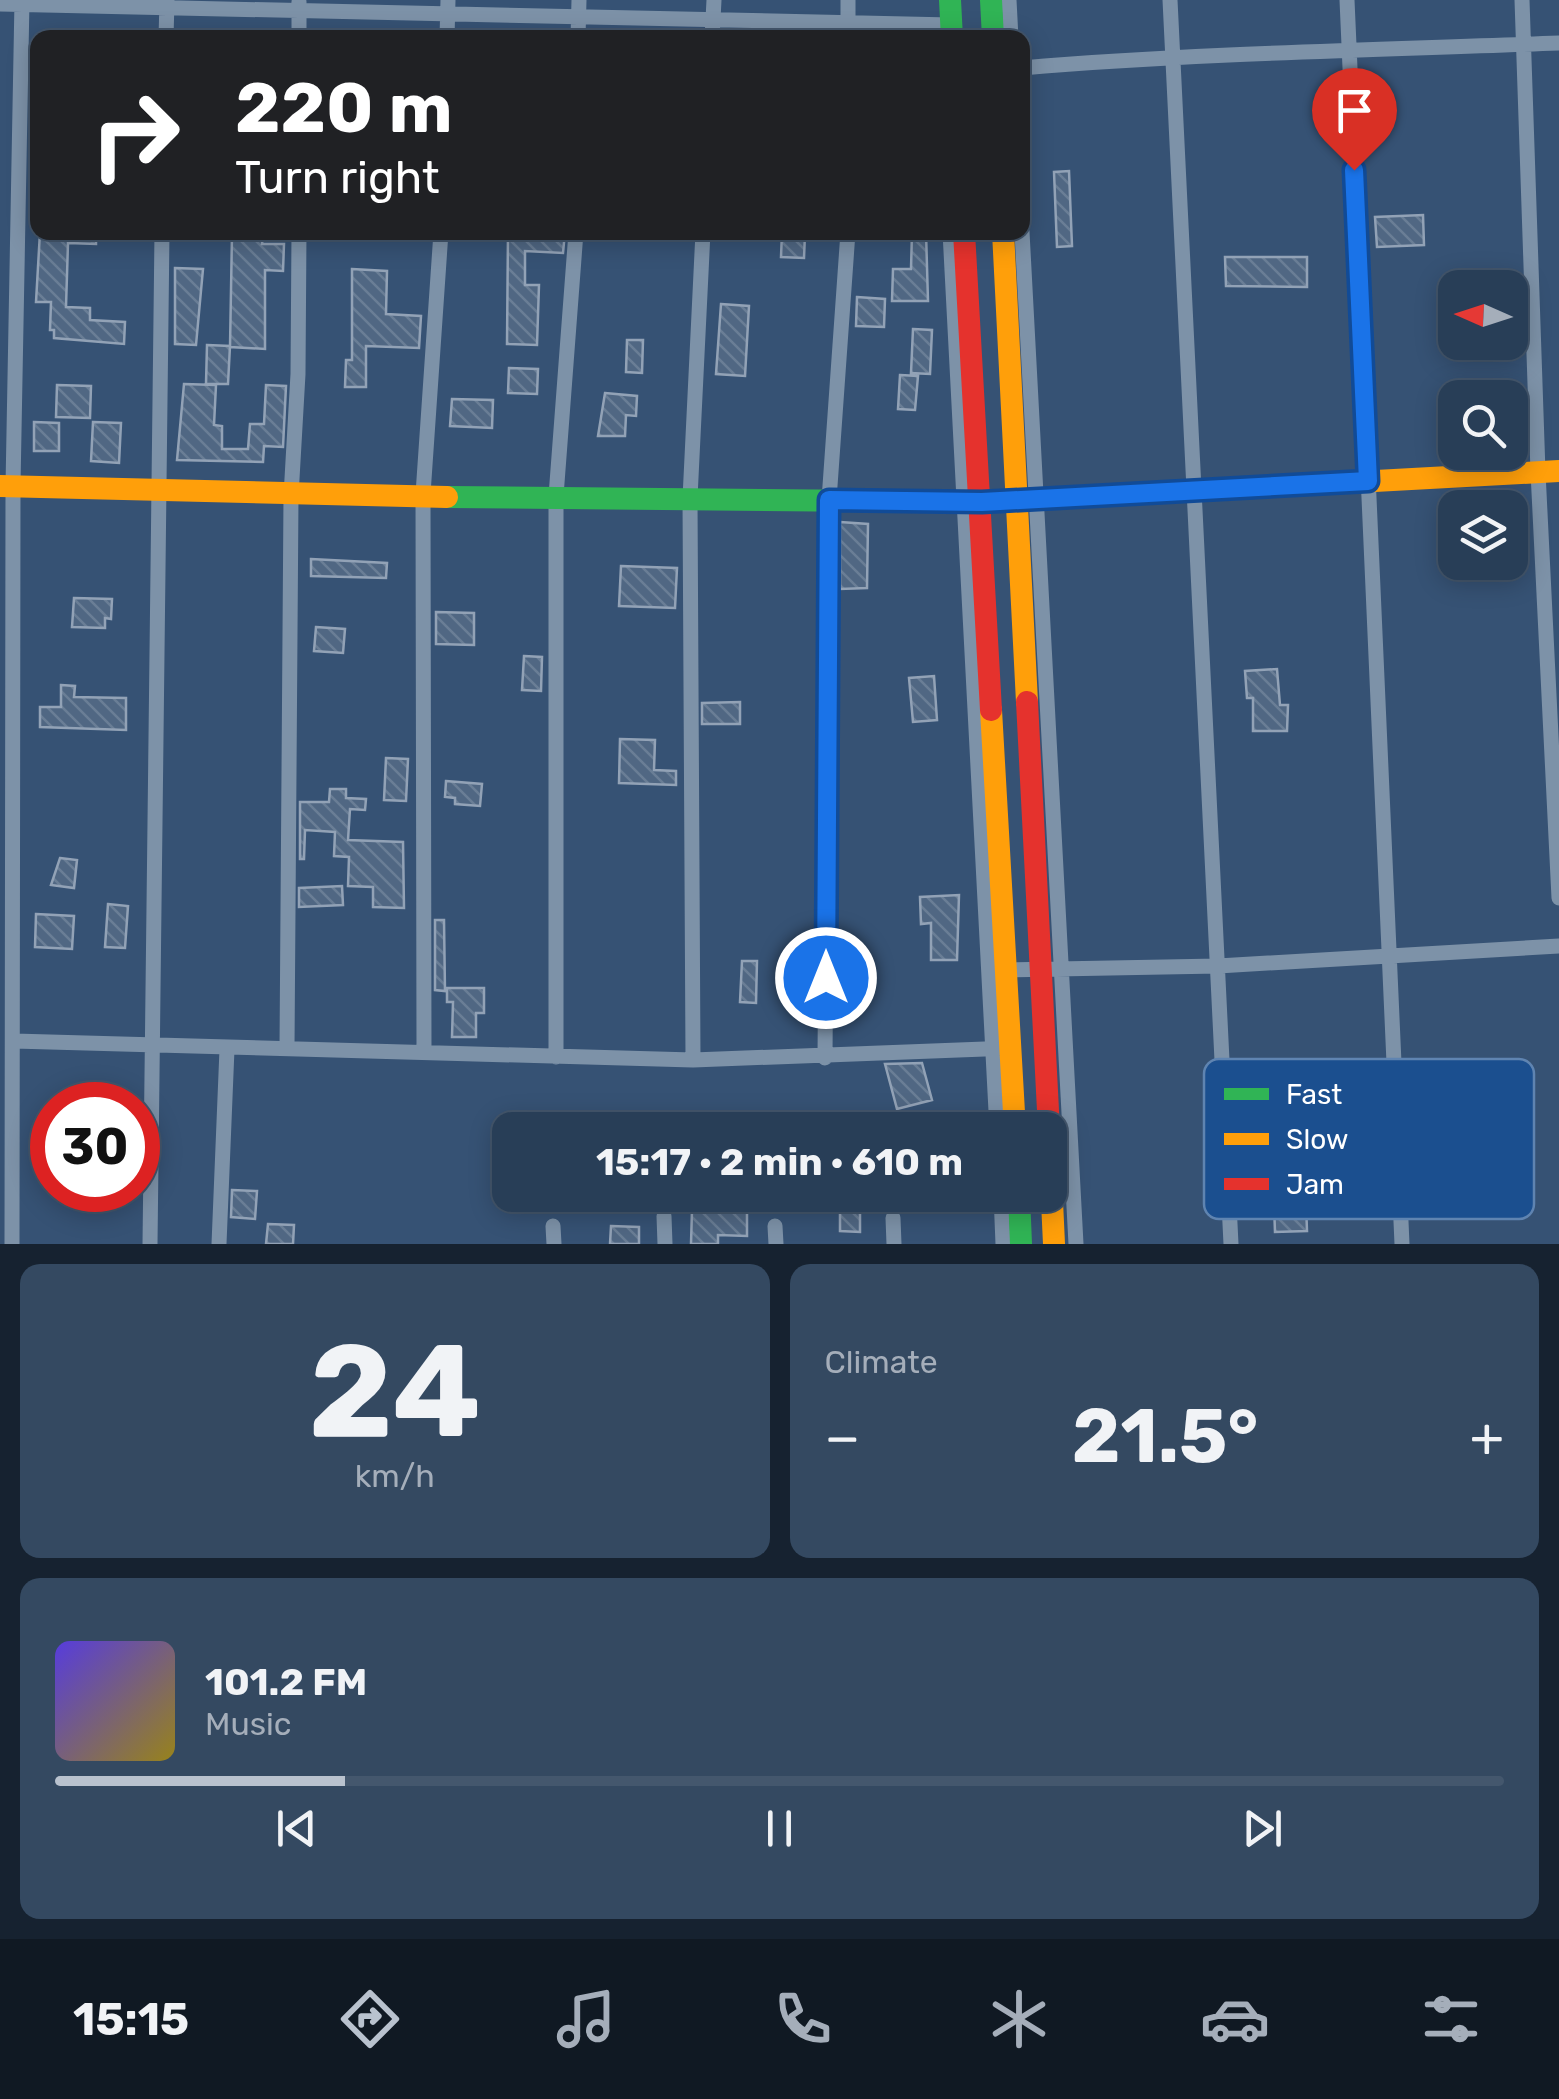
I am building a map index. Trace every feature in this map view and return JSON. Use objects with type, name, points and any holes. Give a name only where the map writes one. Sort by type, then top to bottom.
[{"type":"main road","points":[[945,30],[950,0]]},
{"type":"main road","points":[[991,0],[993,30]]},
{"type":"main road","points":[[964,240],[973,502],[1006,970],[1002,1048],[1012,1112]]},
{"type":"main road","points":[[1004,240],[1026,498],[1051,968],[1049,1112]]},
{"type":"main road","points":[[6,486],[290,496],[423,494],[973,502],[1548,471]]},
{"type":"main road","points":[[1019,1212],[1021,1244]]},
{"type":"main road","points":[[1053,1212],[1054,1244]]},
{"type":"street","points":[[0,4],[714,9],[848,30],[848,0]]},
{"type":"street","points":[[938,0],[945,30]]},
{"type":"street","points":[[1009,0],[1011,30]]},
{"type":"street","points":[[1170,0],[1222,1059]]},
{"type":"street","points":[[1346,0],[1394,1059]]},
{"type":"street","points":[[1522,0],[1548,471],[1559,898]]},
{"type":"street","points":[[12,1244],[14,1041],[6,486],[22,2]]},
{"type":"street","points":[[166,30],[167,3]]},
{"type":"street","points":[[1030,67],[1174,56],[1350,54],[1559,43]]},
{"type":"street","points":[[150,1244],[162,240]]},
{"type":"street","points":[[287,1048],[290,496],[298,374],[299,240]]},
{"type":"street","points":[[424,1051],[423,494],[440,240]]},
{"type":"street","points":[[556,1057],[556,496],[575,240]]},
{"type":"street","points":[[693,1060],[690,498],[703,240]]},
{"type":"street","points":[[825,1058],[829,500],[847,240]]},
{"type":"street","points":[[951,240],[973,502],[1002,1048],[999,1112]]},
{"type":"street","points":[[1022,240],[1026,498]]},
{"type":"street","points":[[1006,970],[1218,966],[1559,946]]},
{"type":"street","points":[[1051,968],[1076,1244]]},
{"type":"street","points":[[14,1041],[693,1060],[825,1058],[1002,1048]]},
{"type":"street","points":[[220,1244],[227,1049]]},
{"type":"street","points":[[1002,1212],[1004,1244]]},
{"type":"street","points":[[664,1216],[665,1244]]},
{"type":"street","points":[[892,1218],[894,1244]]},
{"type":"street","points":[[1230,1219],[1231,1244]]},
{"type":"street","points":[[1401,1219],[1402,1244]]},
{"type":"street","points":[[553,1226],[554,1244]]},
{"type":"street","points":[[775,1226],[776,1244]]},
{"type":"building","points":[[1069,171],[1072,246],[1057,247],[1054,172]]},
{"type":"building","points":[[1423,215],[1424,245],[1377,247],[1375,217]]},
{"type":"building","points":[[40,240],[96,240],[96,244],[68,243],[66,307],[90,308],[90,320],[125,322],[124,344],[54,338],[54,330],[50,330],[51,302],[36,302]]},
{"type":"building","points":[[232,240],[284,244],[283,271],[265,270],[265,349],[230,347]]},
{"type":"building","points":[[508,240],[564,240],[563,253],[525,251],[525,285],[539,285],[537,345],[507,344]]},
{"type":"building","points":[[782,240],[805,240],[804,258],[781,257]]},
{"type":"building","points":[[912,240],[926,240],[928,301],[892,301],[893,269],[911,269]]},
{"type":"building","points":[[1225,257],[1307,257],[1307,287],[1226,286]]},
{"type":"building","points":[[175,268],[203,269],[196,345],[175,344]]},
{"type":"building","points":[[352,269],[387,271],[386,314],[421,316],[419,348],[366,346],[366,387],[345,387],[346,360],[352,360]]},
{"type":"building","points":[[857,297],[885,299],[884,327],[856,326]]},
{"type":"building","points":[[721,304],[749,306],[745,376],[716,374]]},
{"type":"building","points":[[913,329],[932,330],[930,374],[911,373]]},
{"type":"building","points":[[627,340],[643,340],[642,373],[626,372]]},
{"type":"building","points":[[207,345],[230,346],[228,384],[206,384]]},
{"type":"building","points":[[509,368],[538,369],[537,394],[508,393]]},
{"type":"building","points":[[900,375],[918,376],[915,410],[898,409]]},
{"type":"building","points":[[184,384],[216,385],[214,425],[222,426],[222,449],[248,449],[250,424],[264,424],[266,385],[286,386],[283,447],[264,446],[263,462],[177,460]]},
{"type":"building","points":[[57,385],[91,386],[90,418],[56,417]]},
{"type":"building","points":[[605,393],[637,396],[636,416],[626,415],[625,436],[598,436]]},
{"type":"building","points":[[452,399],[493,400],[492,428],[450,426]]},
{"type":"building","points":[[34,422],[59,423],[59,451],[34,451]]},
{"type":"building","points":[[93,422],[121,423],[119,463],[91,461]]},
{"type":"building","points":[[840,522],[868,524],[867,588],[840,589]]},
{"type":"building","points":[[311,559],[387,563],[386,578],[311,576]]},
{"type":"building","points":[[621,566],[677,568],[675,608],[619,606]]},
{"type":"building","points":[[74,598],[112,599],[111,619],[105,618],[105,628],[72,627]]},
{"type":"building","points":[[436,612],[474,613],[474,645],[436,644]]},
{"type":"building","points":[[316,627],[345,629],[343,653],[314,651]]},
{"type":"building","points":[[524,656],[542,657],[541,691],[522,690]]},
{"type":"building","points":[[1277,669],[1280,705],[1288,705],[1287,731],[1253,731],[1253,698],[1247,698],[1245,671]]},
{"type":"building","points":[[934,676],[937,720],[913,722],[909,678]]},
{"type":"building","points":[[61,685],[75,686],[74,697],[126,698],[126,730],[40,727],[40,707],[61,707]]},
{"type":"building","points":[[740,702],[740,724],[702,724],[702,703]]},
{"type":"building","points":[[620,739],[655,740],[654,770],[676,771],[676,785],[619,783]]},
{"type":"building","points":[[386,758],[408,759],[406,801],[384,800]]},
{"type":"building","points":[[446,781],[482,784],[480,806],[455,804],[455,798],[445,797]]},
{"type":"building","points":[[330,789],[346,789],[346,798],[366,799],[365,810],[350,809],[348,840],[403,842],[404,908],[373,907],[373,887],[348,886],[349,857],[334,856],[335,832],[305,830],[304,859],[300,859],[300,802],[329,802]]},
{"type":"building","points":[[60,858],[77,860],[74,888],[51,885]]},
{"type":"building","points":[[342,886],[343,905],[299,907],[299,888]]},
{"type":"building","points":[[959,895],[957,960],[931,960],[931,923],[921,924],[920,897]]},
{"type":"building","points":[[108,904],[128,906],[125,948],[105,947]]},
{"type":"building","points":[[36,914],[74,916],[72,949],[35,947]]},
{"type":"building","points":[[435,920],[444,920],[445,991],[435,990]]},
{"type":"building","points":[[862,944],[863,968],[837,969],[837,946]]},
{"type":"building","points":[[742,961],[757,961],[756,1003],[740,1002]]},
{"type":"building","points":[[447,988],[484,988],[484,1013],[476,1013],[476,1037],[452,1037],[453,1002],[447,1002]]},
{"type":"building","points":[[922,1063],[932,1100],[897,1109],[885,1064]]},
{"type":"building","points":[[232,1190],[257,1191],[255,1219],[231,1217]]},
{"type":"building","points":[[692,1212],[747,1212],[747,1236],[718,1235],[718,1244],[691,1244]]},
{"type":"building","points":[[840,1212],[860,1212],[860,1232],[840,1231]]},
{"type":"building","points":[[1275,1219],[1307,1219],[1307,1231],[1275,1232]]},
{"type":"building","points":[[268,1224],[294,1225],[293,1244],[266,1244]]},
{"type":"building","points":[[611,1226],[639,1227],[639,1244],[610,1244]]},
{"type":"traffic: fast","points":[[950,0],[952,30]]},
{"type":"traffic: fast","points":[[991,0],[993,30]]},
{"type":"traffic: fast","points":[[447,497],[982,502],[1101,496]]},
{"type":"traffic: fast","points":[[1020,1212],[1021,1244]]},
{"type":"traffic: slow","points":[[1003,240],[1027,702]]},
{"type":"traffic: slow","points":[[1101,496],[1559,471]]},
{"type":"traffic: slow","points":[[0,486],[447,497]]},
{"type":"traffic: slow","points":[[991,710],[1014,1112]]},
{"type":"traffic: slow","points":[[1053,1212],[1054,1244]]},
{"type":"traffic: jam","points":[[964,240],[991,710]]},
{"type":"traffic: jam","points":[[1027,702],[1048,1112]]},
{"type":"route","points":[[826,978],[829,500],[982,502],[1368,481],[1354,170]]}]
